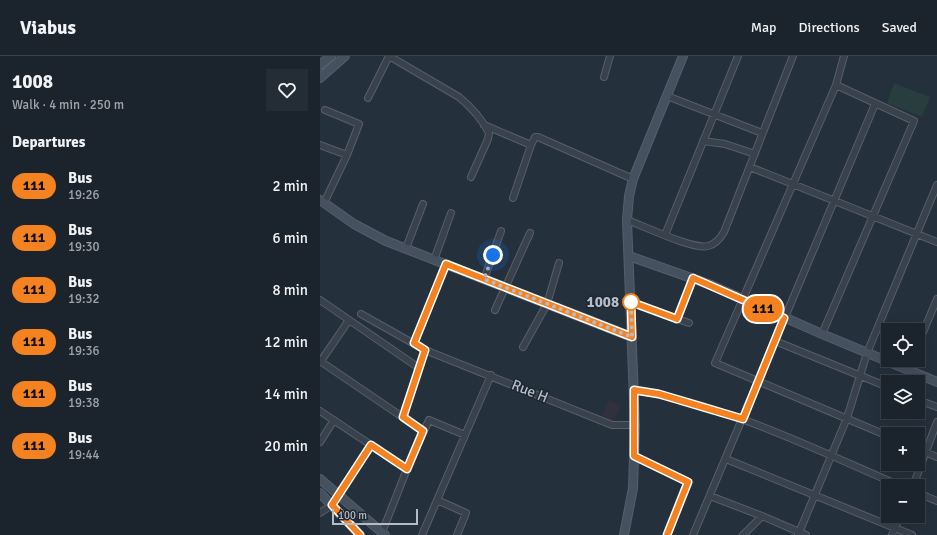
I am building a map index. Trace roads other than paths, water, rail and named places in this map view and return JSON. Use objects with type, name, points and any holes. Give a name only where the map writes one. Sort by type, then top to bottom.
[{"type":"street","points":[[320,66],[331,56]]},
{"type":"street","points":[[320,78],[345,56]]},
{"type":"street","points":[[368,98],[389,56],[459,97],[468,104],[489,133],[488,139],[471,177]]},
{"type":"street","points":[[604,77],[610,56]]},
{"type":"street","points":[[624,535],[633,488],[635,425],[628,220],[629,196],[634,178],[683,56]]},
{"type":"street","points":[[665,234],[738,56]]},
{"type":"street","points":[[628,220],[699,247],[708,246],[716,242],[724,232],[793,56]]},
{"type":"street","points":[[844,56],[836,85],[715,363],[881,433]]},
{"type":"street","points":[[822,334],[914,121],[836,85]]},
{"type":"street","points":[[667,96],[762,133]]},
{"type":"street","points":[[693,535],[759,382],[784,318],[875,104]]},
{"type":"street","points":[[325,110],[359,124],[347,155],[322,201],[354,224],[386,240],[632,337]]},
{"type":"street","points":[[484,125],[531,145]]},
{"type":"street","points":[[512,198],[535,137],[634,178]]},
{"type":"street","points":[[703,141],[725,144],[755,154]]},
{"type":"street","points":[[320,145],[347,155]]},
{"type":"street","points":[[750,166],[937,242]]},
{"type":"street","points":[[710,496],[762,516],[801,534],[847,418],[866,353],[937,186]]},
{"type":"street","points":[[406,248],[423,204]]},
{"type":"street","points":[[434,260],[451,213]]},
{"type":"street","points":[[484,279],[501,232]]},
{"type":"street","points":[[495,310],[530,233]]},
{"type":"street","points":[[629,256],[693,278],[937,382]]},
{"type":"street","points":[[523,347],[547,304],[559,263]]},
{"type":"street","points":[[414,343],[446,264]]},
{"type":"street","points":[[677,319],[693,278]]},
{"type":"street","points":[[925,327],[937,298]]},
{"type":"street","points":[[320,300],[419,368]]},
{"type":"street","points":[[631,302],[689,323]]},
{"type":"street","name":"Rue H","points":[[361,314],[425,350],[612,424],[635,425]]},
{"type":"street","points":[[349,320],[320,361],[423,431]]},
{"type":"street","points":[[775,341],[881,384]]},
{"type":"street","points":[[403,417],[425,350]]},
{"type":"street","points":[[422,535],[491,375]]},
{"type":"street","points":[[634,390],[659,394],[743,419],[885,479]]},
{"type":"street","points":[[925,403],[937,408]]},
{"type":"street","points":[[320,411],[407,469]]},
{"type":"street","points":[[320,442],[334,420]]},
{"type":"street","points":[[320,479],[383,534],[407,469],[429,420],[465,435]]},
{"type":"street","points":[[916,479],[927,453],[937,422]]},
{"type":"street","points":[[320,513],[324,512],[332,505],[371,445]]},
{"type":"street","points":[[927,453],[937,457]]},
{"type":"street","points":[[634,456],[688,482],[667,535]]},
{"type":"street","points":[[726,459],[912,535]]},
{"type":"street","points":[[320,493],[360,535]]},
{"type":"street","points":[[925,497],[937,502]]},
{"type":"street","points":[[437,500],[466,513],[457,535]]},
{"type":"street","points":[[744,535],[762,516]]},
{"type":"street","points":[[892,535],[897,523]]},
{"type":"place","name":"1008","points":[[631,302]]}]
